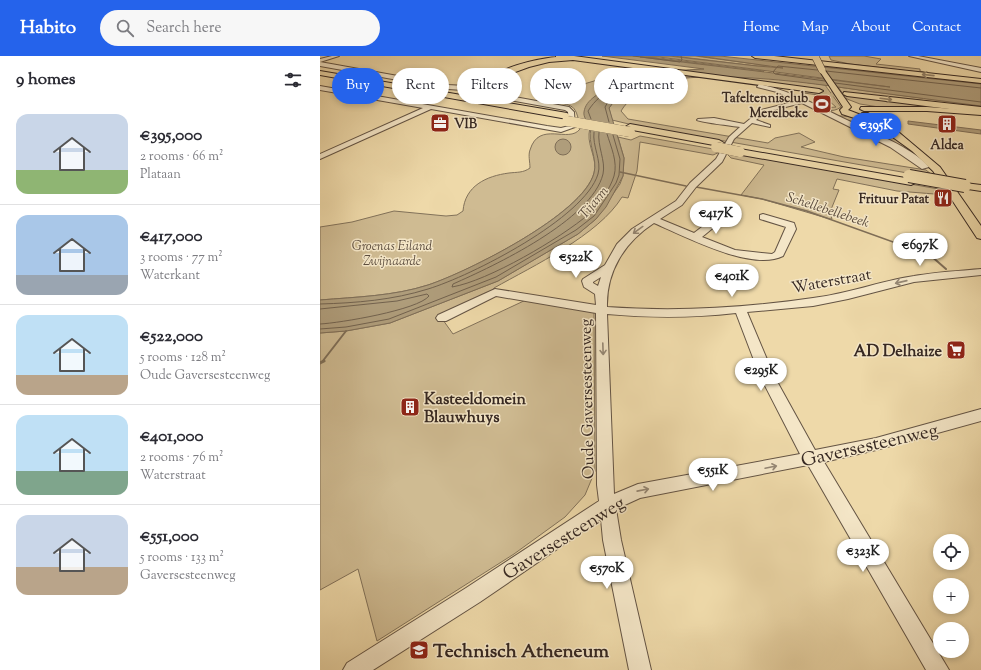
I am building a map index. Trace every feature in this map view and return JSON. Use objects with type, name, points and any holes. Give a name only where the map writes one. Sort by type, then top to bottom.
[{"type":"highway","points":[[520,68],[532,62],[535,59],[534,56]]},
{"type":"highway","points":[[559,56],[819,91]]},
{"type":"highway","points":[[755,56],[893,71]]},
{"type":"highway","points":[[764,56],[819,59]]},
{"type":"highway","points":[[794,56],[819,59],[842,65],[981,81]]},
{"type":"highway","points":[[522,69],[539,61],[557,58],[582,59]]},
{"type":"highway","points":[[320,73],[567,119]]},
{"type":"highway","points":[[320,77],[741,149],[966,189],[981,194]]},
{"type":"highway","points":[[852,109],[981,112]]},
{"type":"highway","points":[[966,189],[981,188]]},
{"type":"main road","points":[[819,59],[834,89],[852,109],[901,139],[915,149],[936,169],[981,235]]},
{"type":"main road","points":[[852,109],[981,112]]},
{"type":"main road","points":[[852,109],[900,109]]},
{"type":"main road","points":[[900,109],[890,113],[887,122],[899,134],[915,146],[915,149]]},
{"type":"street","points":[[320,61],[337,56]]},
{"type":"street","points":[[911,56],[981,70]]},
{"type":"street","points":[[320,64],[441,86],[457,87]]},
{"type":"street","points":[[731,79],[773,88],[822,111],[830,112],[852,109]]},
{"type":"street","points":[[759,86],[773,88]]},
{"type":"street","points":[[321,89],[547,128],[561,130],[572,127],[571,112],[567,108],[522,100]]},
{"type":"street","name":"Oude Gaversesteenweg","points":[[640,670],[612,540],[605,485],[601,293],[609,267],[621,246],[635,231],[679,203],[693,185],[719,160],[729,141],[763,110],[802,101]]},
{"type":"street","points":[[320,157],[431,107]]},
{"type":"street","points":[[822,111],[852,109],[888,142],[925,167]]},
{"type":"street","points":[[700,120],[714,120],[768,126]]},
{"type":"street","points":[[696,237],[722,216]]},
{"type":"street","points":[[654,220],[733,253],[756,256],[776,256],[779,254],[791,225],[763,217]]},
{"type":"street","name":"Oude Gaversesteenweg","points":[[601,293],[588,285],[587,282],[609,267]]},
{"type":"street","name":"Waterstraat","points":[[442,318],[495,292],[602,310],[672,315],[813,302],[864,292],[914,279],[981,272]]},
{"type":"street","points":[[740,309],[767,376],[806,451],[938,670]]},
{"type":"street","name":"Gaversesteenweg","points":[[354,670],[473,595],[608,505],[638,491],[811,458],[935,429],[981,415]]},
{"type":"green space","points":[[673,56],[695,56],[770,66],[757,66]]},
{"type":"green space","points":[[829,56],[864,56],[881,59],[876,64],[920,69],[920,71],[927,73],[850,64],[831,60]]},
{"type":"green space","points":[[646,57],[659,58],[764,71],[763,72]]},
{"type":"green space","points":[[825,64],[981,82],[981,84],[826,67]]},
{"type":"green space","points":[[710,75],[765,77],[825,85],[841,107],[834,110],[820,108],[813,105],[814,102],[822,108],[836,107],[829,101],[825,102],[818,95],[804,93],[805,91],[825,92],[820,90]]},
{"type":"green space","name":"Groenas Eiland Zwijnaarde","points":[[594,81],[594,104],[599,104],[593,117],[589,134],[595,168],[594,173],[585,189],[569,206],[522,240],[469,268],[428,285],[388,294],[320,300],[320,227],[352,222],[394,211],[446,216],[457,215],[463,211],[468,195],[478,184],[501,174],[522,172],[530,168],[530,150],[534,141],[540,136],[547,134],[575,133],[580,129],[574,109],[566,104],[586,104],[586,83]]},
{"type":"green space","points":[[838,87],[981,106],[981,109],[849,96],[959,110],[918,107],[879,107],[860,104],[847,99]]},
{"type":"green space","points":[[612,104],[626,104],[621,111],[628,119],[768,143],[775,138],[799,133],[815,142],[801,147],[844,157],[926,170],[936,178],[633,125],[612,120],[609,108]]},
{"type":"green space","points":[[838,116],[860,119],[880,129],[917,156]]},
{"type":"green space","points":[[640,136],[944,190],[947,195],[897,191],[837,179],[833,189],[839,190],[830,212],[832,219],[830,219],[762,199],[741,195],[764,165],[731,158],[727,154],[720,152],[713,155],[640,142],[637,171],[628,198],[622,197],[598,224],[582,237],[546,260],[494,288],[443,320],[453,334],[528,299],[594,312],[595,471],[585,495],[565,517],[514,554],[377,641],[358,569],[320,590],[320,333],[346,331],[390,323],[498,281],[578,234],[596,219],[620,184],[623,176],[624,158],[618,137],[631,140]]},
{"type":"water","points":[[602,56],[669,56],[783,68],[699,56],[720,56],[981,84],[981,106],[769,79],[729,77],[688,78],[688,70],[704,69]],"holes":[[[640,57],[659,57],[890,87]]]},
{"type":"water","name":"Tijarm","points":[[594,97],[594,104],[614,104],[609,108],[624,158],[623,176],[606,207],[596,219],[578,234],[498,281],[390,323],[346,331],[320,333],[320,300],[388,294],[428,285],[469,268],[522,240],[569,206],[586,189],[595,168],[590,139],[591,128],[584,116],[586,105]]},
{"type":"water","points":[[908,121],[981,130],[981,134],[908,124]]},
{"type":"water","points":[[563,139],[570,144],[571,147],[566,154],[563,155],[556,150],[555,147],[560,140]]},
{"type":"waterway","name":"Schellebellebeek","points":[[620,172],[686,186]]},
{"type":"waterway","name":"Schellebellebeek","points":[[696,187],[762,199],[807,211],[931,255]]},
{"type":"waterway","name":"Schellebellebeek","points":[[931,255],[946,269]]},
{"type":"waterway","points":[[322,362],[346,331]]},
{"type":"tunnel","points":[[819,91],[847,94]]},
{"type":"place","name":"Tafeltennisclub Merelbeke","points":[[822,104]]},
{"type":"place","name":"VIB","points":[[440,123]]},
{"type":"place","name":"Aldea","points":[[947,124]]},
{"type":"place","name":"Frituur Patat","points":[[943,198]]},
{"type":"place","name":"AD Delhaize","points":[[956,350]]},
{"type":"place","name":"Kasteeldomein Blauwhuys","points":[[410,407]]},
{"type":"place","name":"Technisch Atheneum","points":[[419,650]]}]
